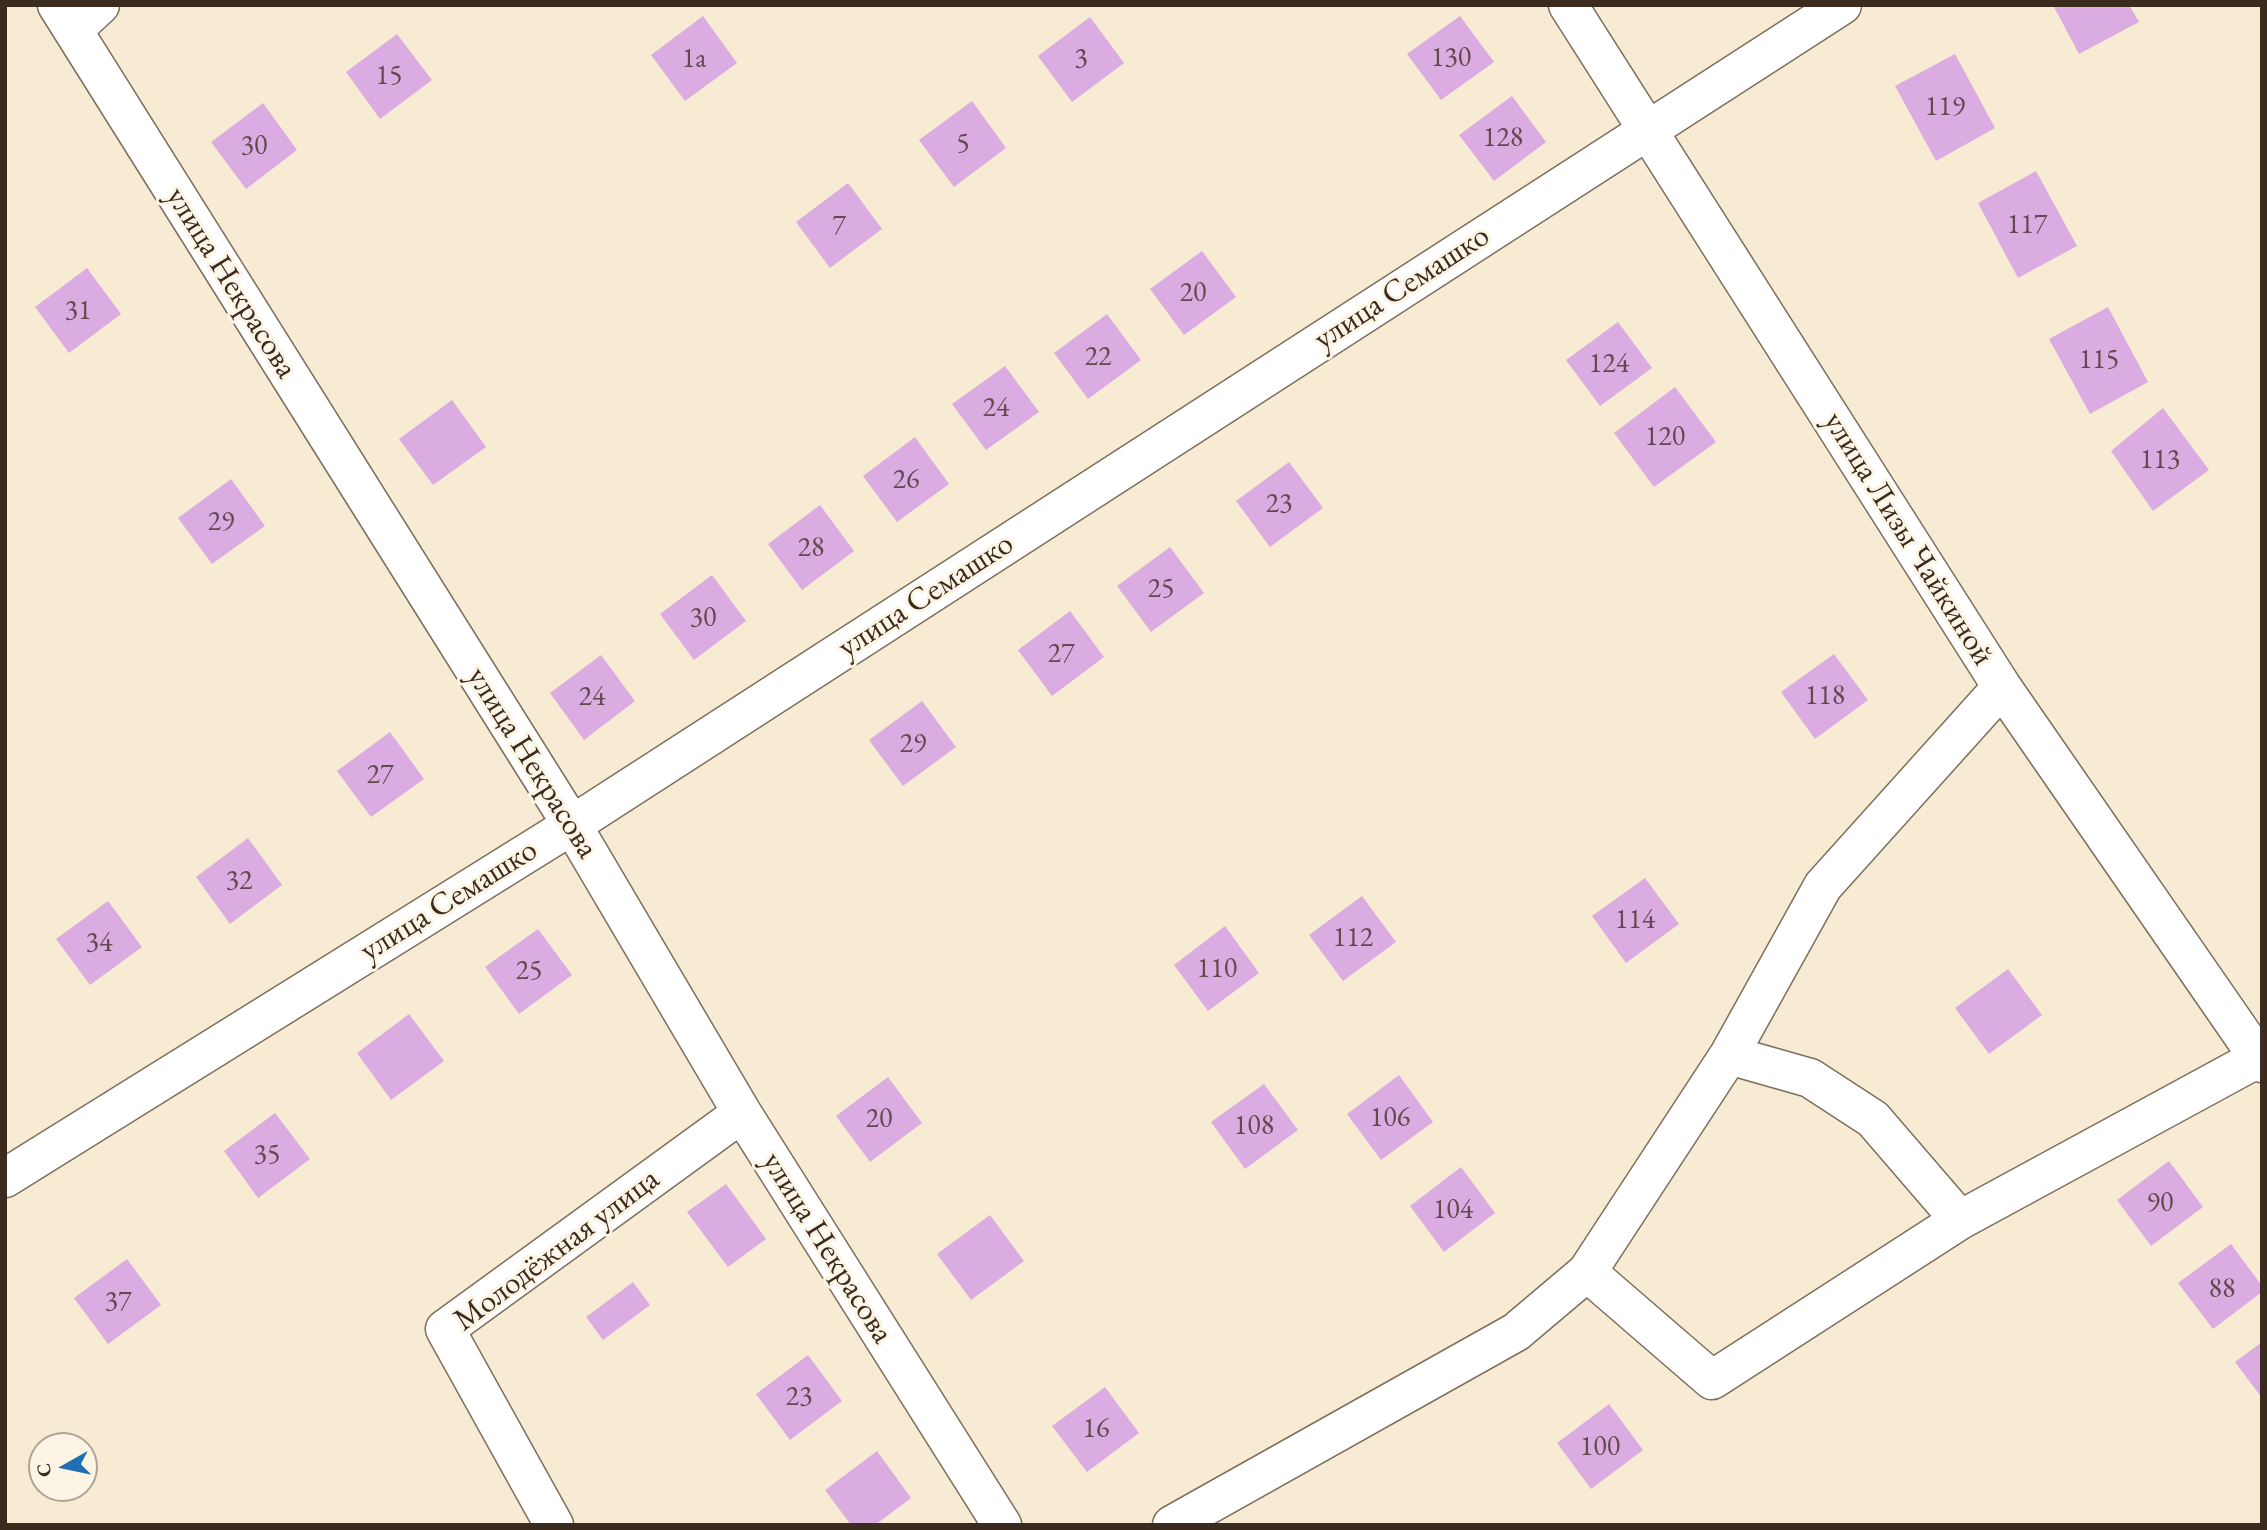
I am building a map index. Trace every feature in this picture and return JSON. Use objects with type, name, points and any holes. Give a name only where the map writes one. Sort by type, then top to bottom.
[{"type":"street","name":"улица Лизы Чайкиной","points":[[1568,5],[2002,687],[2261,1059]]},
{"type":"street","name":"улица Семашко","points":[[5,1178],[572,825],[1842,5]]},
{"type":"street","name":"улица Некрасова","points":[[77,13],[572,825],[742,1113],[1002,1525]]},
{"type":"street","points":[[1172,1525],[1516,1332],[1587,1272],[1729,1055],[1823,886],[2002,687]]},
{"type":"street","points":[[1729,1055],[1810,1078],[1872,1119],[1960,1220]]},
{"type":"street","points":[[1587,1272],[1712,1380],[1960,1220],[2261,1059]]},
{"type":"street","name":"Молодёжная улица","points":[[554,1525],[445,1329],[742,1113]]},
{"type":"building","points":[[2053,5],[2129,5],[2139,22],[2079,54]]},
{"type":"building","points":[[703,16],[737,63],[685,101],[651,55]]},
{"type":"building","points":[[1460,16],[1494,62],[1441,100],[1407,54]]},
{"type":"building","points":[[1090,17],[1124,63],[1072,102],[1038,56]]},
{"type":"building","points":[[397,34],[432,80],[380,119],[346,72]]},
{"type":"building","points":[[1955,54],[1995,128],[1936,161],[1895,86]]},
{"type":"building","points":[[1512,96],[1546,142],[1494,181],[1459,135]]},
{"type":"building","points":[[972,101],[1006,148],[954,187],[919,140]]},
{"type":"building","points":[[263,103],[297,150],[246,189],[211,142]]},
{"type":"building","points":[[2036,171],[2077,246],[2018,278],[1978,203]]},
{"type":"building","points":[[848,183],[882,229],[830,268],[796,222]]},
{"type":"building","points":[[1202,251],[1236,297],[1184,335],[1150,289]]},
{"type":"building","points":[[87,268],[121,314],[69,353],[35,307]]},
{"type":"building","points":[[2108,307],[2148,382],[2090,414],[2049,339]]},
{"type":"building","points":[[1107,314],[1141,360],[1088,399],[1054,353]]},
{"type":"building","points":[[1618,322],[1652,368],[1600,406],[1566,360]]},
{"type":"building","points":[[1005,366],[1039,412],[986,450],[952,404]]},
{"type":"building","points":[[1675,387],[1716,442],[1654,487],[1614,433]]},
{"type":"building","points":[[452,400],[486,447],[433,485],[399,439]]},
{"type":"building","points":[[2163,408],[2209,470],[2153,511],[2111,451]]},
{"type":"building","points":[[915,437],[949,484],[897,522],[863,476]]},
{"type":"building","points":[[1289,462],[1323,508],[1270,547],[1236,501]]},
{"type":"building","points":[[231,479],[265,526],[212,564],[178,518]]},
{"type":"building","points":[[820,505],[854,551],[802,590],[768,544]]},
{"type":"building","points":[[1170,547],[1204,593],[1151,632],[1117,586]]},
{"type":"building","points":[[712,575],[746,621],[694,660],[660,614]]},
{"type":"building","points":[[1070,611],[1104,657],[1052,696],[1018,650]]},
{"type":"building","points":[[1834,654],[1868,700],[1815,739],[1781,692]]},
{"type":"building","points":[[601,655],[635,701],[584,740],[550,693]]},
{"type":"building","points":[[922,701],[956,747],[903,786],[869,740]]},
{"type":"building","points":[[390,732],[424,779],[371,817],[337,771]]},
{"type":"building","points":[[248,838],[282,885],[230,924],[196,877]]},
{"type":"building","points":[[1645,878],[1679,924],[1626,963],[1592,916]]},
{"type":"building","points":[[1362,896],[1396,942],[1343,981],[1309,935]]},
{"type":"building","points":[[108,901],[142,947],[90,985],[56,939]]},
{"type":"building","points":[[1225,926],[1259,973],[1208,1011],[1174,965]]},
{"type":"building","points":[[538,929],[572,975],[519,1014],[485,967]]},
{"type":"building","points":[[2008,969],[2042,1015],[1989,1054],[1955,1008]]},
{"type":"building","points":[[409,1014],[444,1061],[391,1100],[357,1053]]},
{"type":"building","points":[[1399,1075],[1433,1122],[1381,1160],[1347,1114]]},
{"type":"building","points":[[888,1077],[922,1123],[870,1162],[836,1116]]},
{"type":"building","points":[[1264,1084],[1298,1130],[1245,1169],[1211,1122]]},
{"type":"building","points":[[275,1113],[310,1159],[258,1198],[224,1151]]},
{"type":"building","points":[[2169,1161],[2203,1207],[2151,1246],[2117,1200]]},
{"type":"building","points":[[1461,1167],[1495,1213],[1444,1252],[1410,1206]]},
{"type":"building","points":[[726,1184],[766,1239],[728,1267],[687,1212]]},
{"type":"building","points":[[990,1215],[1024,1261],[971,1300],[937,1254]]},
{"type":"building","points":[[2231,1244],[2262,1286],[2262,1292],[2213,1329],[2178,1283]]},
{"type":"building","points":[[127,1259],[161,1305],[108,1344],[74,1298]]},
{"type":"building","points":[[633,1282],[650,1305],[603,1340],[586,1317]]},
{"type":"building","points":[[2262,1342],[2262,1398],[2235,1362]]},
{"type":"building","points":[[808,1355],[842,1401],[790,1440],[756,1394]]},
{"type":"building","points":[[1105,1387],[1139,1433],[1087,1472],[1052,1426]]},
{"type":"building","points":[[1609,1404],[1643,1450],[1591,1489],[1557,1443]]},
{"type":"building","points":[[877,1451],[911,1498],[875,1525],[851,1525],[825,1490]]}]
